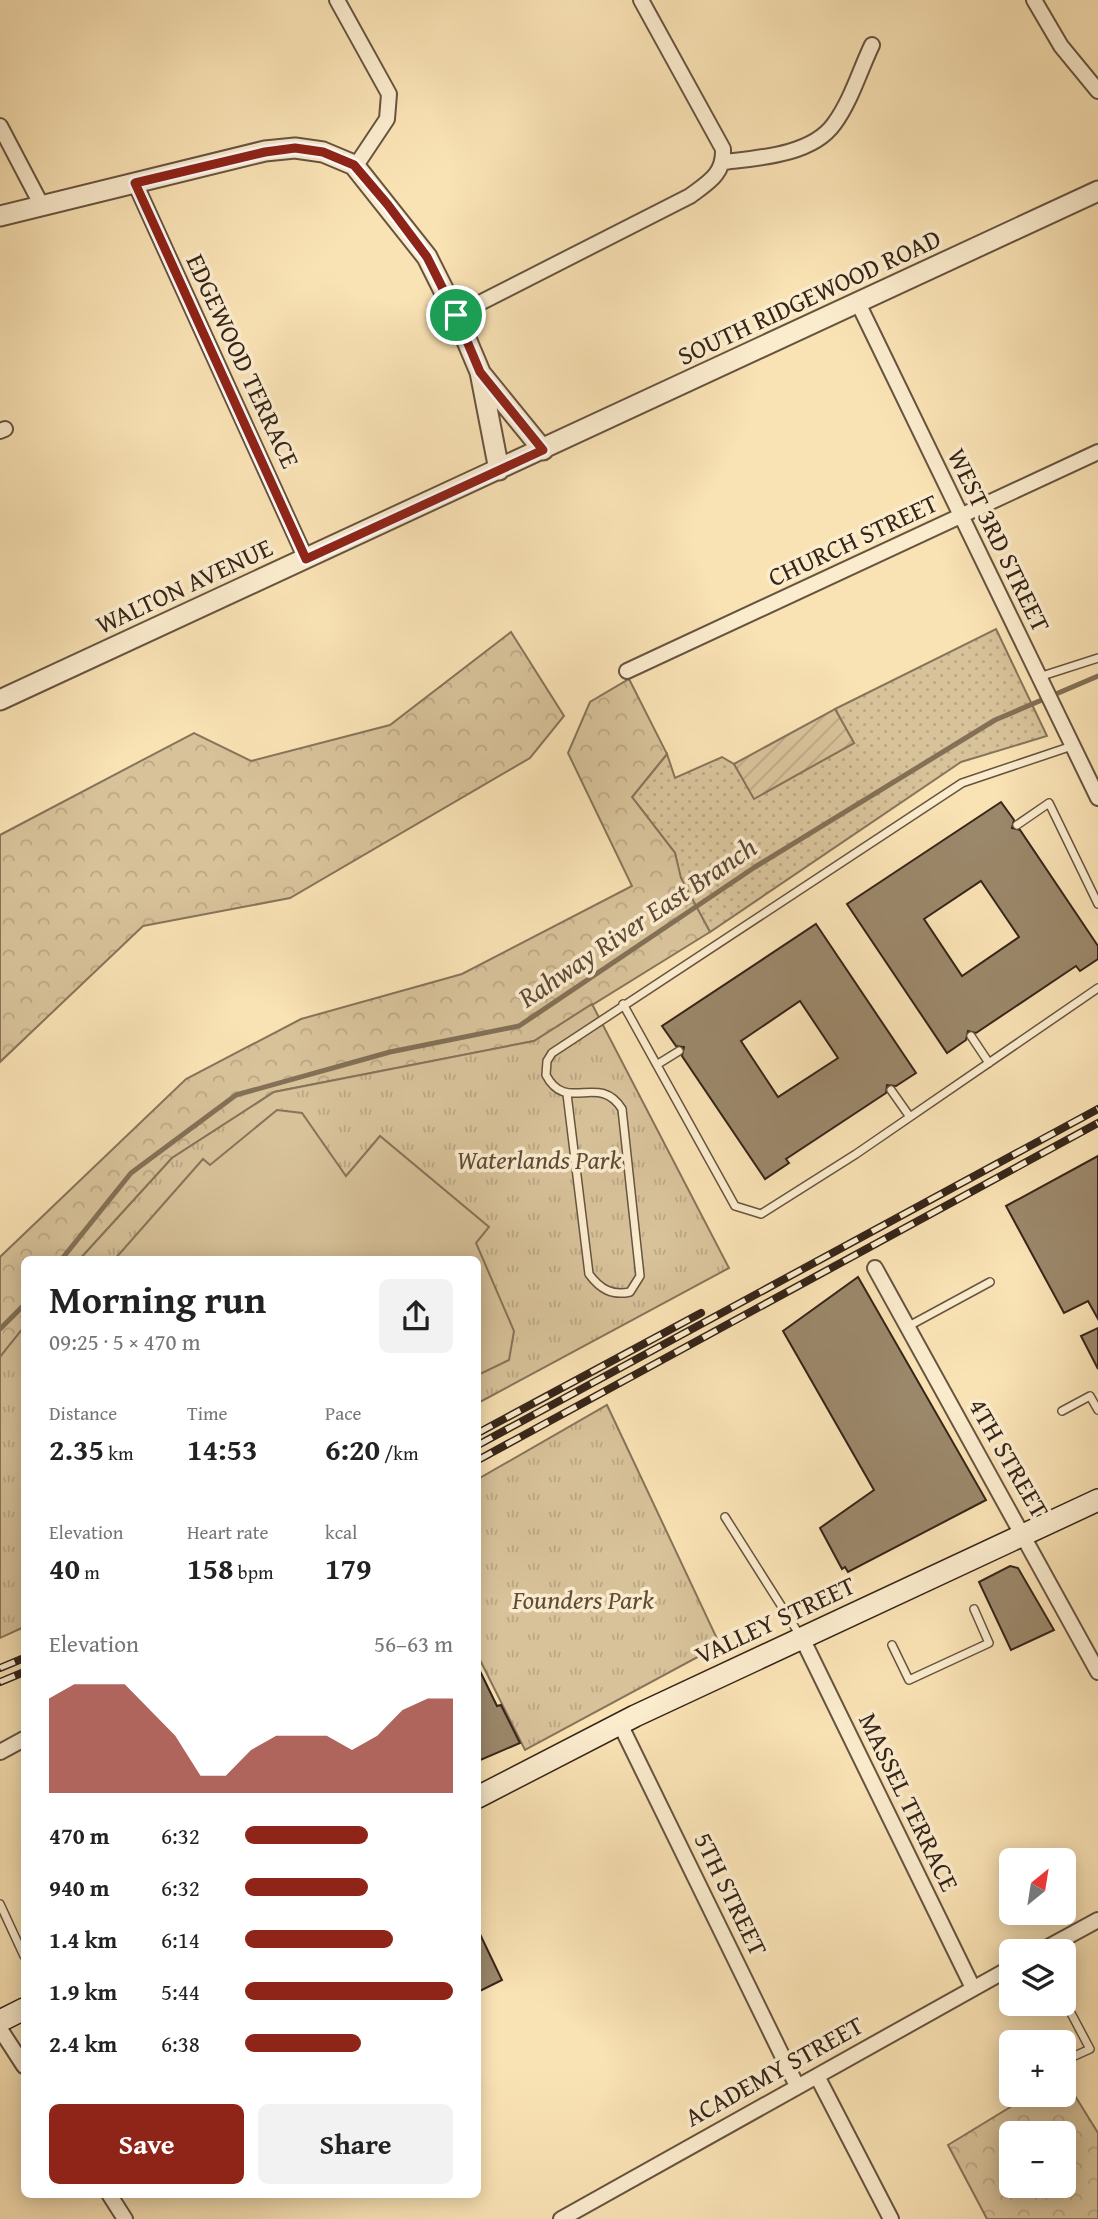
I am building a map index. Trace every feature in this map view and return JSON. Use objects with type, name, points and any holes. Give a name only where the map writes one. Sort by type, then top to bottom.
[{"type":"main road","name":"VALLEY STREET","points":[[481,1795],[620,1724],[1098,1500]]},
{"type":"main road","points":[[0,2021],[21,2010]]},
{"type":"street","points":[[337,0],[389,94],[387,119],[355,167]]},
{"type":"street","points":[[456,315],[690,196],[719,174],[724,162],[723,149],[641,0]]},
{"type":"street","points":[[1034,0],[1061,46],[1098,92]]},
{"type":"street","points":[[724,162],[769,157],[803,147],[833,125],[872,45]]},
{"type":"street","points":[[0,126],[42,206]]},
{"type":"street","points":[[0,216],[265,152],[295,148],[323,152],[355,167],[427,257],[456,315],[480,372],[499,470]]},
{"type":"street","name":"EDGEWOOD TERRACE","points":[[135,183],[306,559]]},
{"type":"street","name":"SOUTH RIDGEWOOD ROAD","points":[[543,450],[1098,191]]},
{"type":"street","name":"WEST 3RD STREET","points":[[858,303],[1097,796]]},
{"type":"street","points":[[480,372],[543,450]]},
{"type":"street","name":"WALTON AVENUE","points":[[0,700],[543,450]]},
{"type":"street","name":"CHURCH STREET","points":[[628,671],[1098,452]]},
{"type":"street","name":"4TH STREET","points":[[875,1268],[1025,1535],[1098,1672]]},
{"type":"street","name":"MASSEL TERRACE","points":[[802,1637],[973,1988]]},
{"type":"street","name":"5TH STREET","points":[[620,1724],[797,2085]]},
{"type":"street","points":[[0,1752],[21,1742]]},
{"type":"street","points":[[1063,1939],[1098,1920]]},
{"type":"street","name":"ACADEMY STREET","points":[[561,2219],[999,1974]]},
{"type":"street","points":[[0,2029],[21,2061]]},
{"type":"street","points":[[817,2076],[891,2219]]},
{"type":"street","points":[[112,2198],[125,2219]]},
{"type":"lane","points":[[1039,678],[1098,658]]},
{"type":"lane","points":[[567,1094],[589,1274],[608,1292],[618,1295],[630,1292],[640,1276],[622,1109],[612,1096],[598,1091],[567,1094],[557,1089],[546,1075],[547,1061],[552,1053],[962,783],[1072,746]]},
{"type":"lane","points":[[1017,825],[1049,803],[1098,904]]},
{"type":"lane","points":[[1089,885],[1098,881]]},
{"type":"lane","points":[[623,1004],[735,1206],[761,1214],[910,1117],[1098,988]]},
{"type":"lane","points":[[971,1037],[989,1063]]},
{"type":"lane","points":[[658,1064],[679,1051]]},
{"type":"lane","points":[[891,1090],[910,1117]]},
{"type":"lane","points":[[906,1327],[990,1282]]},
{"type":"lane","points":[[1062,1411],[1090,1396],[1098,1410]]},
{"type":"lane","points":[[725,1517],[802,1637]]},
{"type":"lane","points":[[892,1645],[909,1680],[989,1643],[974,1609]]},
{"type":"lane","points":[[0,1904],[21,1949]]},
{"type":"lane","points":[[1072,2016],[1090,2049],[1076,2055]]},
{"type":"green space","points":[[996,629],[1047,736],[961,762],[710,932],[680,878],[675,853],[632,797],[667,754],[675,778],[722,757],[734,764],[754,798],[854,743],[835,709]]},
{"type":"green space","points":[[511,632],[564,716],[530,758],[290,898],[143,926],[0,1062],[0,835],[194,733],[251,761],[390,725]]},
{"type":"green space","points":[[629,679],[667,754],[632,797],[675,853],[681,878],[710,932],[534,1041],[274,1092],[172,1158],[83,1256],[21,1256],[21,1331],[0,1357],[0,1257],[186,1079],[301,1019],[462,974],[632,886],[568,753],[590,702]]},
{"type":"green space","points":[[835,709],[854,743],[754,799],[734,764]]},
{"type":"green space","name":"Waterlands Park","points":[[592,1004],[729,1268],[481,1401],[481,1256],[83,1256],[172,1158],[274,1092],[534,1041]]},
{"type":"green space","points":[[277,1110],[302,1113],[346,1176],[380,1136],[489,1227],[476,1243],[514,1331],[509,1360],[481,1374],[481,1256],[118,1256],[203,1159],[210,1165]]},
{"type":"green space","points":[[21,1331],[21,1628],[0,1638],[0,1357]]},
{"type":"green space","name":"Founders Park","points":[[607,1405],[720,1645],[525,1750],[481,1662],[481,1477]]},
{"type":"green space","points":[[1076,2097],[1098,2133],[1098,2219],[987,2219],[948,2145],[1010,2107],[1076,2107]]},
{"type":"building","points":[[1001,802],[1014,820],[1012,828],[1020,830],[1098,946],[1098,959],[1080,971],[1076,966],[976,1033],[968,1031],[966,1040],[947,1053],[847,904]],"holes":[[[981,881],[1019,937],[962,976],[924,919]]]},
{"type":"building","points":[[816,924],[916,1073],[896,1086],[887,1085],[886,1093],[786,1159],[789,1163],[765,1179],[682,1056],[684,1047],[676,1046],[662,1026]],"holes":[[[800,1001],[838,1058],[778,1097],[741,1041]]]},
{"type":"building","points":[[1098,1156],[1098,1319],[1088,1301],[1064,1313],[1006,1206]]},
{"type":"building","points":[[858,1277],[986,1500],[848,1572],[845,1567],[842,1569],[820,1528],[874,1490],[783,1331]]},
{"type":"building","points":[[1098,1328],[1098,1369],[1081,1336]]},
{"type":"building","points":[[1010,1566],[1018,1568],[1054,1630],[1011,1650],[979,1582]]},
{"type":"building","points":[[481,1673],[497,1706],[501,1705],[520,1743],[481,1760]]},
{"type":"building","points":[[481,1936],[502,1980],[481,1990]]},
{"type":"waterway","name":"Rahway River East Branch","points":[[64,1256],[131,1173],[236,1095],[390,1052],[519,1026],[755,867],[995,720],[1098,676]]},
{"type":"waterway","name":"Rahway River East Branch","points":[[0,1329],[21,1308]]},
{"type":"railway","points":[[481,1443],[1098,1109]]},
{"type":"railway","points":[[481,1458],[1098,1123]]},
{"type":"railway","points":[[481,1431],[701,1313]]},
{"type":"railway","points":[[0,1668],[21,1659]]},
{"type":"railway","points":[[0,1682],[21,1673]]},
{"type":"route","points":[[295,148],[323,152],[354,165],[388,205],[427,257],[456,315],[480,372],[543,450],[306,559],[135,183],[265,152],[295,148]]}]
